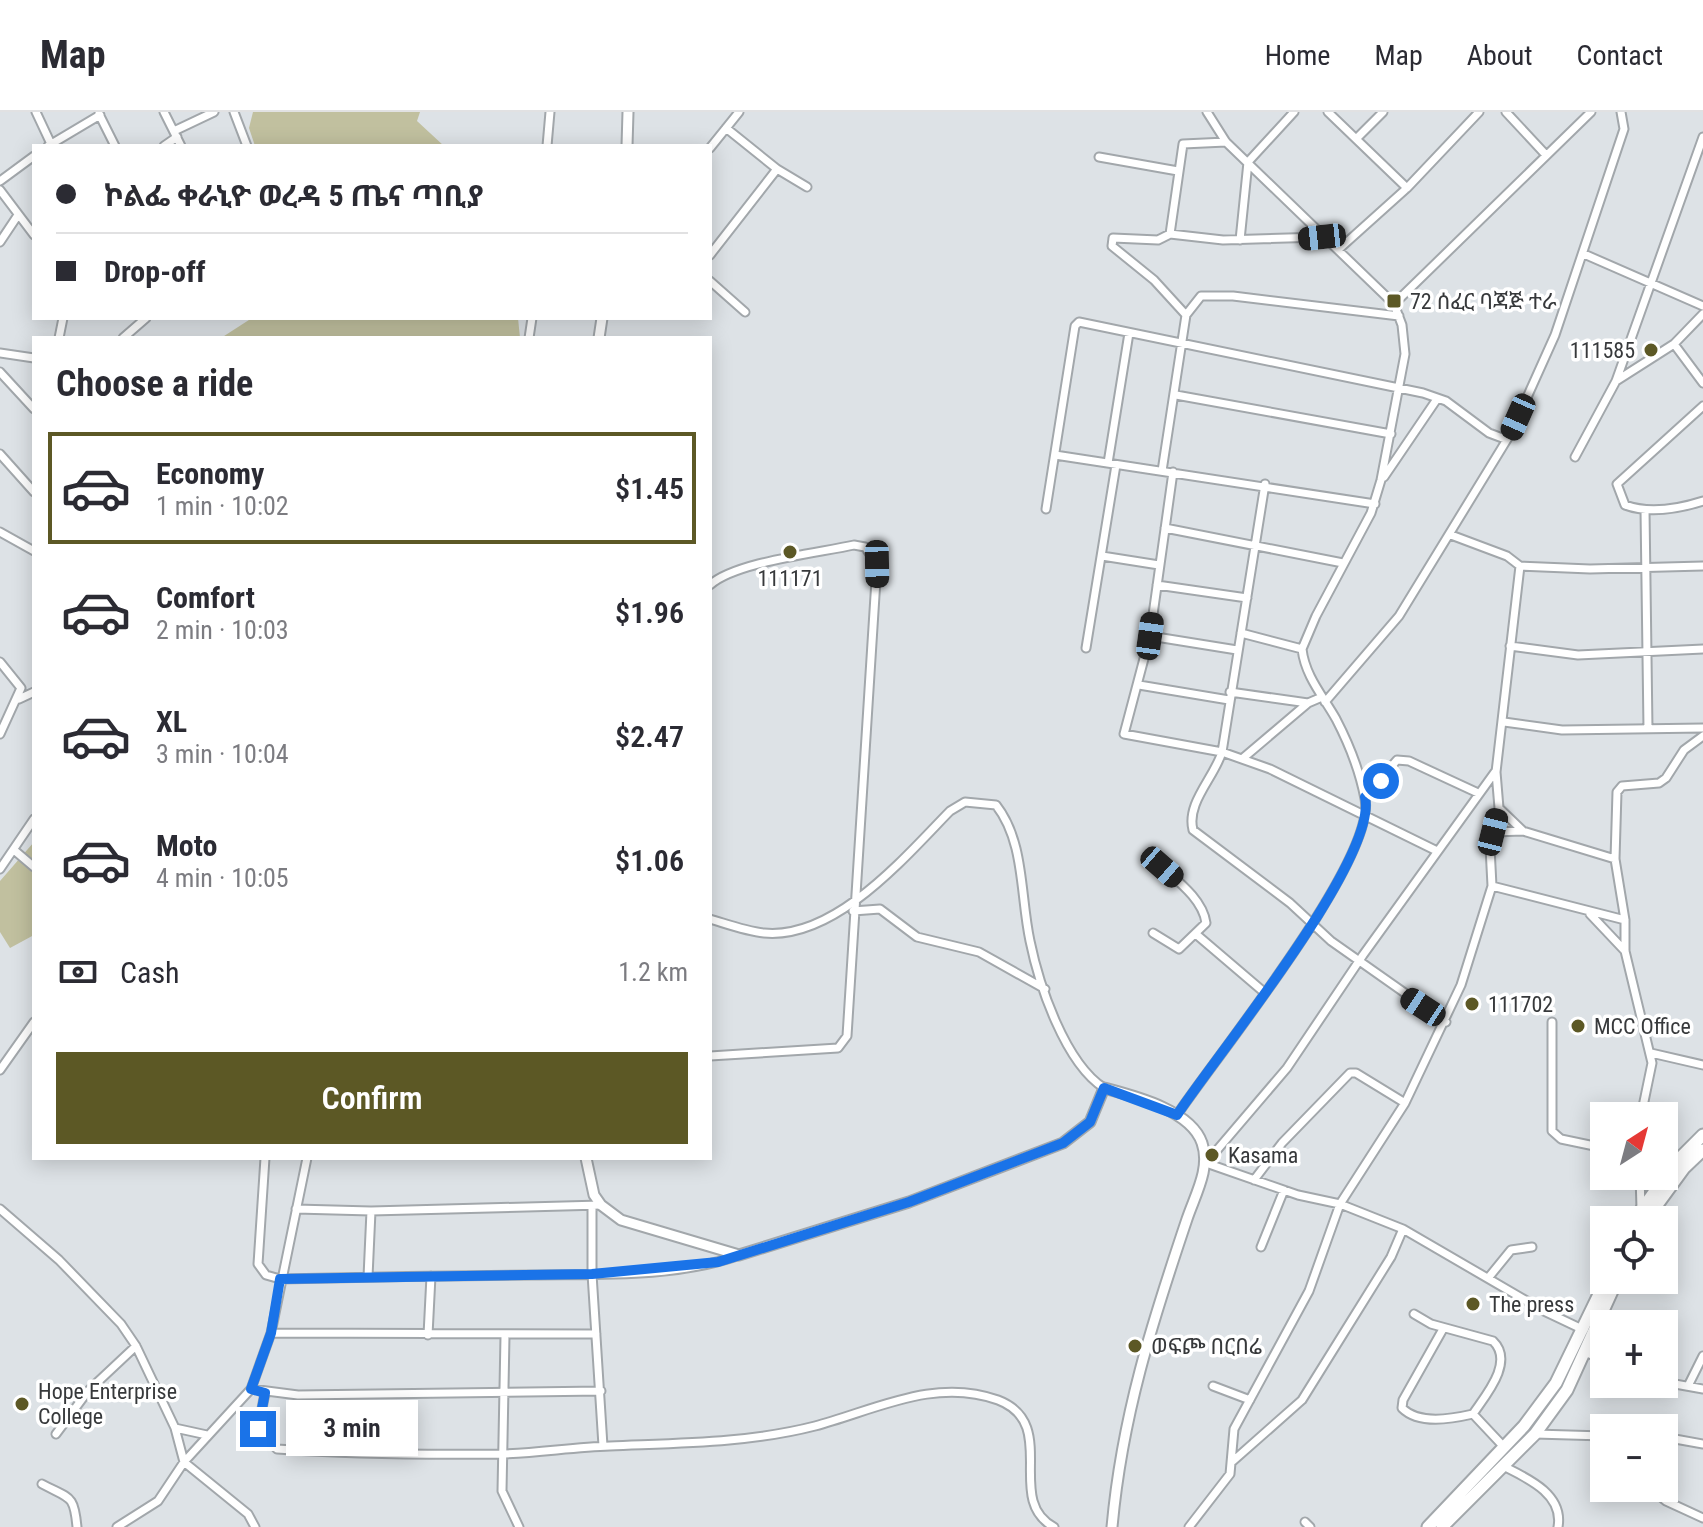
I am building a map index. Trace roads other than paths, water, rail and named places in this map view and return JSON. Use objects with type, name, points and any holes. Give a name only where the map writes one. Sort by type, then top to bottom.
[{"type":"main road","points":[[1643,1206],[1676,1162],[1703,1135]]},
{"type":"main road","points":[[1656,1206],[1684,1168],[1703,1150]]},
{"type":"main road","points":[[1428,1527],[1504,1447],[1556,1383],[1600,1294]]},
{"type":"main road","points":[[1442,1527],[1535,1434],[1567,1390],[1587,1353],[1611,1294]]},
{"type":"street","points":[[36,112],[50,144]]},
{"type":"street","points":[[164,112],[180,144]]},
{"type":"street","points":[[166,144],[175,134],[214,112]]},
{"type":"street","points":[[234,112],[246,144]]},
{"type":"street","points":[[547,144],[550,112]]},
{"type":"street","points":[[627,144],[628,112]]},
{"type":"street","points":[[712,146],[739,112]]},
{"type":"street","points":[[1177,1115],[1314,924],[1367,814],[1365,797],[1346,742],[1308,672],[1302,649],[1375,504],[1405,354],[1394,304],[1226,142],[1207,112]]},
{"type":"street","points":[[1240,240],[1248,162],[1294,112]]},
{"type":"street","points":[[1328,112],[1407,188]]},
{"type":"street","points":[[1357,138],[1383,112]]},
{"type":"street","points":[[1338,250],[1407,188],[1479,112]]},
{"type":"street","points":[[1506,112],[1546,155]]},
{"type":"street","points":[[1394,304],[1591,112]]},
{"type":"street","points":[[1139,685],[1308,703],[1323,699],[1399,616],[1451,535],[1505,439],[1555,335],[1624,129],[1621,112]]},
{"type":"street","points":[[52,144],[99,114],[114,144]]},
{"type":"street","points":[[726,128],[777,169],[807,187]]},
{"type":"street","points":[[1575,457],[1616,381],[1703,137]]},
{"type":"street","points":[[1170,234],[1181,148],[1186,141],[1226,142]]},
{"type":"street","points":[[0,181],[32,157]]},
{"type":"street","points":[[1099,157],[1178,171]]},
{"type":"street","points":[[712,252],[777,169]]},
{"type":"street","points":[[0,190],[32,232]]},
{"type":"street","points":[[0,242],[18,215]]},
{"type":"street","points":[[1186,315],[1161,286],[1112,246],[1113,238],[1158,240],[1170,234],[1240,240],[1322,237]]},
{"type":"street","points":[[1584,254],[1703,306]]},
{"type":"street","points":[[712,283],[745,312]]},
{"type":"street","points":[[1162,471],[1186,315],[1201,296],[1212,294],[1399,316]]},
{"type":"street","points":[[1616,381],[1674,344],[1703,314]]},
{"type":"street","points":[[125,336],[144,320]]},
{"type":"street","points":[[1046,509],[1075,326],[1079,322],[1437,399],[1457,408],[1499,440],[1505,439]]},
{"type":"street","points":[[132,330],[137,336]]},
{"type":"street","points":[[1086,648],[1102,556],[1129,333]]},
{"type":"street","points":[[1674,344],[1703,383]]},
{"type":"street","points":[[0,353],[32,358]]},
{"type":"street","points":[[0,372],[32,407]]},
{"type":"street","points":[[1176,395],[1391,434]]},
{"type":"street","points":[[1381,480],[1437,399]]},
{"type":"street","points":[[1703,406],[1617,484],[1625,505],[1645,510],[1703,501]]},
{"type":"street","points":[[0,454],[32,490]]},
{"type":"street","points":[[1055,455],[1265,484],[1375,504]]},
{"type":"street","points":[[1173,472],[1150,636],[1124,734],[1222,752],[1242,759],[1367,814],[1437,851]]},
{"type":"street","points":[[1265,484],[1222,752],[1211,780],[1192,808],[1193,830],[1360,963],[1446,1022]]},
{"type":"street","points":[[1645,510],[1648,729]]},
{"type":"street","points":[[1165,528],[1343,563]]},
{"type":"street","points":[[0,532],[32,550]]},
{"type":"street","points":[[1451,535],[1507,556],[1520,566],[1647,569],[1703,566]]},
{"type":"street","points":[[712,583],[722,574],[747,567],[854,545],[873,554],[877,584],[844,1043],[838,1048],[712,1056]]},
{"type":"street","points":[[1102,556],[1159,565]]},
{"type":"street","points":[[1189,1527],[1230,1474],[1234,1429],[1309,1291],[1340,1204],[1405,1103],[1461,985],[1492,886],[1488,873],[1499,808],[1496,772],[1520,566]]},
{"type":"street","points":[[1157,585],[1247,598]]},
{"type":"street","points":[[1241,633],[1302,649]]},
{"type":"street","points":[[1150,636],[1237,650]]},
{"type":"street","points":[[1510,646],[1578,655],[1703,649]]},
{"type":"street","points":[[0,662],[21,688],[19,699],[0,734]]},
{"type":"street","points":[[19,699],[32,693]]},
{"type":"street","points":[[1242,759],[1308,703]]},
{"type":"street","points":[[1504,722],[1562,730],[1703,728]]},
{"type":"street","points":[[1643,1102],[1651,1053],[1625,951],[1625,920],[1615,859],[1617,792],[1622,786],[1659,783],[1666,778],[1684,750],[1703,736]]},
{"type":"street","points":[[1365,797],[1397,760],[1409,761],[1478,793]]},
{"type":"street","points":[[1112,1527],[1125,1423],[1158,1307],[1206,1163],[1287,1068],[1437,851],[1496,772]]},
{"type":"street","points":[[712,920],[765,933],[793,931],[821,921],[855,902],[950,811],[965,802],[996,805],[1010,824],[1030,942],[1045,989],[1059,1028],[1082,1069],[1104,1088],[1177,1115],[1195,1129],[1206,1163]]},
{"type":"street","points":[[1499,808],[1523,831]]},
{"type":"street","points":[[0,869],[32,822]]},
{"type":"street","points":[[1493,832],[1523,831],[1615,859]]},
{"type":"street","points":[[14,850],[32,865]]},
{"type":"street","points":[[1153,933],[1179,949],[1197,935],[1206,923],[1205,913],[1186,888],[1162,867]]},
{"type":"street","points":[[1492,886],[1625,920]]},
{"type":"street","points":[[853,911],[880,909],[917,937],[979,952],[1045,989]]},
{"type":"street","points":[[1588,913],[1604,925],[1625,951]]},
{"type":"street","points":[[1197,935],[1265,993]]},
{"type":"street","points":[[1552,1022],[1552,1131],[1561,1139],[1590,1145]]},
{"type":"street","points":[[0,1070],[32,1025]]},
{"type":"street","points":[[1651,1053],[1703,1065]]},
{"type":"street","points":[[1254,1180],[1282,1143],[1350,1073],[1405,1103]]},
{"type":"street","points":[[265,1160],[258,1264],[266,1275],[280,1279],[592,1274],[658,1270],[718,1262],[909,1202],[1063,1143],[1090,1122],[1104,1088]]},
{"type":"street","points":[[117,1527],[158,1501],[184,1462],[220,1419],[251,1389],[271,1333],[307,1160]]},
{"type":"street","points":[[586,1160],[596,1206],[592,1274],[603,1446]]},
{"type":"street","points":[[1206,1163],[1284,1190],[1340,1204],[1403,1229],[1544,1311],[1584,1330]]},
{"type":"street","points":[[1261,1247],[1284,1190]]},
{"type":"street","points":[[296,1209],[371,1211],[596,1206],[621,1220],[739,1255]]},
{"type":"street","points":[[0,1209],[89,1289],[136,1346],[175,1428],[184,1462],[248,1514],[255,1527]]},
{"type":"street","points":[[368,1277],[371,1211]]},
{"type":"street","points":[[1233,1461],[1302,1400],[1391,1257],[1403,1229]]},
{"type":"street","points":[[1489,1277],[1511,1250],[1532,1247]]},
{"type":"street","points":[[428,1335],[431,1276]]},
{"type":"street","points":[[1414,1314],[1443,1329],[1493,1341],[1501,1353],[1499,1371],[1473,1414],[1452,1419],[1417,1418],[1402,1408],[1403,1400],[1443,1329]]},
{"type":"street","points":[[271,1333],[596,1334]]},
{"type":"street","points":[[505,1336],[502,1483],[505,1499],[519,1527]]},
{"type":"street","points":[[56,1434],[88,1391],[136,1346]]},
{"type":"street","points":[[1688,1386],[1703,1356]]},
{"type":"street","points":[[1678,1384],[1703,1389]]},
{"type":"street","points":[[1213,1386],[1250,1400]]},
{"type":"street","points":[[251,1389],[265,1393],[601,1391]]},
{"type":"street","points":[[265,1393],[258,1429],[277,1449],[504,1454],[765,1436],[815,1426],[911,1396],[947,1392],[982,1396],[1001,1401],[1025,1421],[1030,1440],[1032,1504],[1041,1521],[1054,1527]]},
{"type":"street","points":[[1473,1414],[1504,1447]]},
{"type":"street","points":[[175,1428],[207,1435]]},
{"type":"street","points":[[1535,1434],[1590,1434]]},
{"type":"street","points":[[1678,1440],[1703,1444]]},
{"type":"street","points":[[1503,1466],[1548,1494],[1557,1507],[1558,1527]]},
{"type":"street","points":[[42,1484],[72,1500],[77,1508],[77,1527]]},
{"type":"street","points":[[1668,1502],[1703,1518]]},
{"type":"place","name":"72 ሰፈር ባጃጅ ተራ","points":[[1394,301]]},
{"type":"place","name":"111585","points":[[1651,350]]},
{"type":"place","name":"111171","points":[[790,552]]},
{"type":"place","name":"111702","points":[[1472,1004]]},
{"type":"place","name":"MCC Office","points":[[1578,1026]]},
{"type":"place","name":"Kasama","points":[[1212,1155]]},
{"type":"place","name":"The press","points":[[1473,1304]]},
{"type":"place","name":"ወፍጮ በርበሬ","points":[[1135,1346]]},
{"type":"place","name":"Hope Enterprise College","points":[[22,1404]]}]
